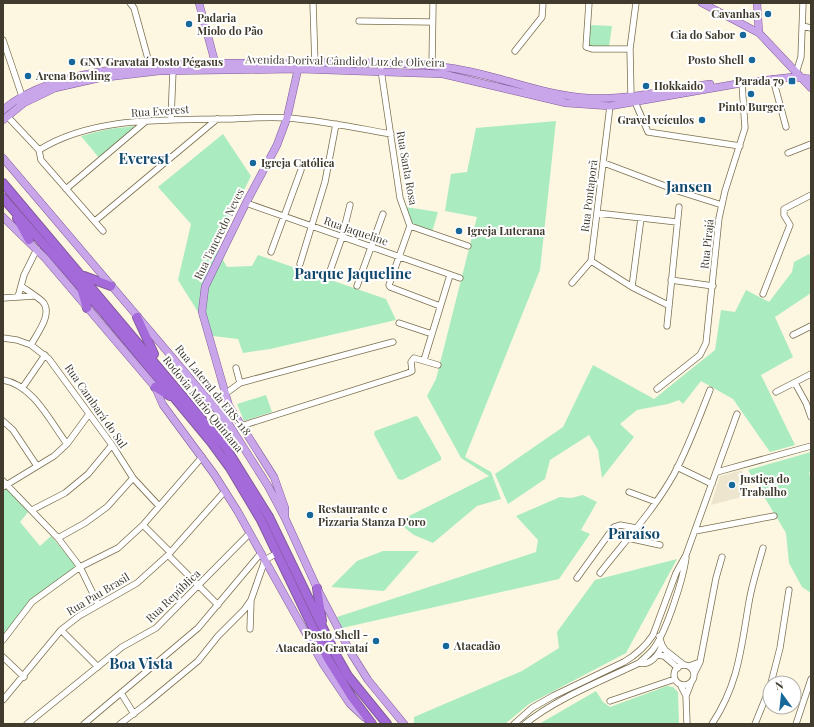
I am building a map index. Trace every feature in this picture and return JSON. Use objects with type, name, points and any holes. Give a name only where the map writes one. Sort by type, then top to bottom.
[{"type":"highway","name":"Rodovia Mário Quintana","points":[[3,183],[214,431],[253,489],[282,542],[323,632],[348,676],[387,724]]},
{"type":"highway","name":"Rodovia Mário Quintana","points":[[3,198],[79,284],[230,468],[261,520],[328,659],[372,724]]},
{"type":"highway","points":[[11,207],[29,240]]},
{"type":"highway","points":[[82,275],[111,286]]},
{"type":"highway","points":[[79,284],[87,308]]},
{"type":"highway","points":[[137,317],[148,344],[164,372]]},
{"type":"highway","points":[[155,388],[174,398]]},
{"type":"highway","points":[[317,588],[323,632]]},
{"type":"main road","points":[[199,3],[216,66]]},
{"type":"main road","points":[[702,3],[759,34],[811,88]]},
{"type":"main road","points":[[757,3],[759,34]]},
{"type":"main road","points":[[784,74],[786,61]]},
{"type":"main road","name":"Avenida Dorival Cândido Luz de Oliveira","points":[[4,117],[22,96],[39,88],[75,77],[150,66],[316,66],[380,63],[432,66],[473,72],[567,96],[610,99],[633,99],[811,74]]},
{"type":"main road","name":"Avenida Dorival Cândido Luz de Oliveira","points":[[4,117],[24,103],[55,88],[105,77],[216,66],[298,69],[316,66],[443,74],[566,103],[610,106],[633,99],[784,74],[798,75],[811,79]]},
{"type":"main road","name":"Rua Tancredo Neves","points":[[285,518],[285,508],[276,480],[228,406],[202,312],[202,299],[205,287],[246,203],[277,145],[287,118],[298,69]]},
{"type":"main road","name":"Rua Lateral da ERS-118","points":[[3,158],[228,423],[268,486],[285,518],[317,588],[348,648],[368,680],[404,724]]},
{"type":"main road","points":[[3,217],[29,240],[155,388],[163,405],[202,457],[225,491],[250,533],[303,632],[323,664],[350,704],[372,724]]},
{"type":"main road","points":[[268,486],[276,480]]},
{"type":"street","points":[[130,3],[134,8],[150,66]]},
{"type":"street","points":[[313,3],[316,66]]},
{"type":"street","points":[[432,66],[433,3]]},
{"type":"street","points":[[515,50],[542,18],[543,3]]},
{"type":"street","points":[[590,3],[586,47],[592,50],[630,49]]},
{"type":"street","points":[[636,3],[630,49],[633,99],[648,132],[740,146]]},
{"type":"street","points":[[798,75],[801,57],[803,3]]},
{"type":"street","points":[[359,21],[432,22]]},
{"type":"street","points":[[802,26],[811,28]]},
{"type":"street","points":[[3,40],[22,96]]},
{"type":"street","name":"Rua Santa Rosa","points":[[380,63],[400,198],[410,226]]},
{"type":"street","points":[[171,118],[173,71]]},
{"type":"street","points":[[773,79],[786,127]]},
{"type":"street","name":"Rua Pirajá","points":[[657,389],[700,355],[706,343],[719,218],[746,128],[742,83]]},
{"type":"street","name":"Rua Pontaporã","points":[[591,261],[610,106]]},
{"type":"street","points":[[4,117],[39,150],[41,160],[104,231]]},
{"type":"street","name":"Rua Everest","points":[[39,150],[56,141],[84,132],[171,118],[287,118],[336,124],[391,134]]},
{"type":"street","points":[[95,221],[217,119]]},
{"type":"street","points":[[66,189],[146,121]]},
{"type":"street","points":[[300,264],[325,182],[336,124]]},
{"type":"street","points":[[788,153],[811,144]]},
{"type":"street","points":[[604,163],[681,192],[722,204]]},
{"type":"street","points":[[271,252],[301,170]]},
{"type":"street","points":[[762,294],[790,225],[784,215],[784,209],[811,195]]},
{"type":"street","name":"Rua Jaqueline","points":[[246,203],[460,278]]},
{"type":"street","points":[[329,274],[342,237],[350,204]]},
{"type":"street","points":[[666,326],[679,207]]},
{"type":"street","points":[[597,213],[677,222]]},
{"type":"street","points":[[357,286],[383,214]]},
{"type":"street","points":[[632,287],[641,218]]},
{"type":"street","points":[[440,306],[390,288],[389,285],[410,226],[468,246]]},
{"type":"street","points":[[18,297],[21,286],[37,249]]},
{"type":"street","points":[[572,283],[591,261],[632,287],[668,305]]},
{"type":"street","points":[[424,360],[450,275]]},
{"type":"street","points":[[671,280],[713,286]]},
{"type":"street","points":[[21,286],[42,301],[47,313],[31,345]]},
{"type":"street","points":[[3,298],[34,296]]},
{"type":"street","points":[[399,323],[432,334]]},
{"type":"street","points":[[793,335],[811,326]]},
{"type":"street","name":"Rua Cambará do Sul","points":[[3,338],[17,340],[31,345],[53,363],[112,445],[133,478],[158,506]]},
{"type":"street","points":[[225,394],[240,382],[393,342]]},
{"type":"street","points":[[23,387],[45,355]]},
{"type":"street","points":[[241,426],[412,371],[412,359],[424,360],[438,364]]},
{"type":"street","points":[[236,368],[240,382]]},
{"type":"street","points":[[776,392],[811,374]]},
{"type":"street","points":[[3,380],[16,383],[23,387],[32,396],[67,444]]},
{"type":"street","points":[[795,383],[806,402],[811,417]]},
{"type":"street","points":[[600,573],[656,502],[677,467],[710,390]]},
{"type":"street","points":[[89,414],[67,444],[54,456],[4,484],[32,510],[58,538],[80,567],[98,604]]},
{"type":"street","points":[[514,724],[532,708],[553,696],[635,655],[653,635],[676,573],[686,555],[737,414]]},
{"type":"street","points":[[3,421],[13,430],[37,466]]},
{"type":"street","points":[[32,510],[65,493],[88,474],[112,445]]},
{"type":"street","points":[[716,472],[811,446]]},
{"type":"street","points":[[3,640],[32,602],[80,567],[118,548],[143,525],[202,457]]},
{"type":"street","points":[[677,467],[712,484]]},
{"type":"street","points":[[58,538],[85,523],[107,507],[133,478]]},
{"type":"street","name":"Rua Pau Brasil","points":[[3,700],[24,677],[61,630],[98,604],[137,583],[169,553],[225,491]]},
{"type":"street","points":[[629,492],[656,502]]},
{"type":"street","points":[[695,531],[774,516]]},
{"type":"street","points":[[143,525],[198,586],[218,605]]},
{"type":"street","points":[[578,578],[614,527],[620,525],[636,528]]},
{"type":"street","name":"Rua República","points":[[27,724],[122,647],[156,628],[250,533]]},
{"type":"street","points":[[628,538],[660,545]]},
{"type":"street","points":[[712,724],[729,693],[738,665],[749,602],[763,548]]},
{"type":"street","points":[[84,724],[198,628],[263,557],[277,553]]},
{"type":"street","points":[[526,724],[536,715],[556,704],[639,663],[652,651],[660,637],[684,575],[686,555]]},
{"type":"street","points":[[250,629],[251,600],[263,557]]},
{"type":"street","points":[[687,724],[686,696],[700,662],[708,627],[714,585],[722,557]]},
{"type":"street","points":[[773,675],[780,648],[789,590]]},
{"type":"street","points":[[120,724],[198,661],[218,636],[244,610],[251,600]]},
{"type":"street","points":[[61,630],[98,667]]},
{"type":"street","points":[[653,635],[660,637]]},
{"type":"street","points":[[660,637],[665,650],[687,666],[694,674]]},
{"type":"street","points":[[639,663],[643,664],[650,661],[657,655],[662,645]]},
{"type":"street","points":[[657,655],[664,656],[678,668]]},
{"type":"street","points":[[3,657],[24,677]]},
{"type":"street","points":[[686,696],[680,684],[675,679],[674,674],[678,668],[700,662]]},
{"type":"street","points":[[796,724],[811,678]]},
{"type":"street","points":[[610,701],[675,679]]},
{"type":"street","points":[[680,684],[687,685],[691,682]]},
{"type":"street","points":[[121,693],[134,714]]},
{"type":"street","points":[[755,724],[762,707]]},
{"type":"shaded area","name":"Justiça do Trabalho","points":[[742,470],[749,495],[711,505],[720,476]]},
{"type":"green space","points":[[590,25],[612,26],[609,47],[589,48]]},
{"type":"green space","points":[[556,121],[540,270],[465,457],[491,472],[501,499],[477,506],[433,543],[414,535],[397,522],[489,476],[461,458],[427,396],[436,379],[477,217],[445,211],[451,174],[467,172],[476,128]]},
{"type":"green space","points":[[136,126],[100,159],[81,136],[109,129]]},
{"type":"green space","points":[[223,134],[251,176],[216,247],[227,267],[252,266],[258,255],[386,299],[396,320],[270,349],[243,353],[238,339],[213,336],[178,280],[191,224],[158,187]]},
{"type":"green space","points":[[406,207],[438,212],[432,232],[412,225]]},
{"type":"green space","points":[[809,254],[811,258],[811,293],[775,317],[793,357],[761,375],[795,445],[770,452],[733,399],[701,381],[683,404],[679,400],[668,404],[637,410],[620,424],[634,437],[602,478],[598,450],[589,435],[550,460],[545,479],[508,504],[495,474],[563,427],[593,365],[654,399],[715,350],[721,310],[735,312],[746,290],[769,302],[792,272],[794,262]]},
{"type":"green space","points":[[266,395],[272,412],[244,421],[237,404]]},
{"type":"green space","points":[[416,416],[441,457],[441,460],[402,480],[398,479],[374,434],[375,431]]},
{"type":"green space","points":[[811,452],[811,472],[809,472],[811,482],[811,593],[802,587],[789,563],[786,533],[748,470]]},
{"type":"green space","points":[[6,488],[29,511],[20,522],[40,546],[51,536],[77,567],[34,597],[3,635],[3,491]]},
{"type":"green space","points":[[583,495],[597,502],[581,530],[590,534],[559,579],[342,628],[337,617],[536,552],[538,540],[516,516],[560,497],[571,498]]},
{"type":"green space","points":[[383,551],[419,551],[384,591],[331,587],[357,561]]},
{"type":"green space","points":[[677,559],[626,653],[529,704],[505,724],[414,724],[414,717],[522,671],[559,648],[557,632],[595,580]]},
{"type":"green space","points":[[667,686],[673,687],[678,692],[679,724],[539,724],[596,691],[603,702],[610,707]]},
{"type":"place","name":"Cavanhas","points":[[768,14]]},
{"type":"place","name":"Padaria Miolo do Pão","points":[[189,24]]},
{"type":"place","name":"Cia do Sabor","points":[[743,35]]},
{"type":"place","name":"Posto Shell","points":[[752,60]]},
{"type":"place","name":"GNV Gravataí Posto Pégasus","points":[[72,62]]},
{"type":"place","name":"Arena Bowling","points":[[28,76]]},
{"type":"place","name":"Parada 79","points":[[792,81]]},
{"type":"place","name":"Hokkaido","points":[[646,86]]},
{"type":"place","name":"Pinto Burger","points":[[751,94]]},
{"type":"place","name":"Gravel veículos","points":[[702,120]]},
{"type":"place","name":"Igreja Católica","points":[[253,163]]},
{"type":"place","name":"Igreja Luterana","points":[[459,231]]},
{"type":"place","name":"Justiça do Trabalho","points":[[732,485]]},
{"type":"place","name":"Restaurante e Pizzaria Stanza D'oro","points":[[310,515]]},
{"type":"place","name":"Posto Shell - Atacadão Gravataí","points":[[376,641]]},
{"type":"place","name":"Atacadão","points":[[446,646]]},
{"type":"district","name":"Everest","points":[[144,159]]},
{"type":"district","name":"Jansen","points":[[689,187]]},
{"type":"district","name":"Parque Jaqueline","points":[[353,274]]},
{"type":"district","name":"Paraíso","points":[[634,534]]},
{"type":"district","name":"Boa Vista","points":[[141,664]]}]
